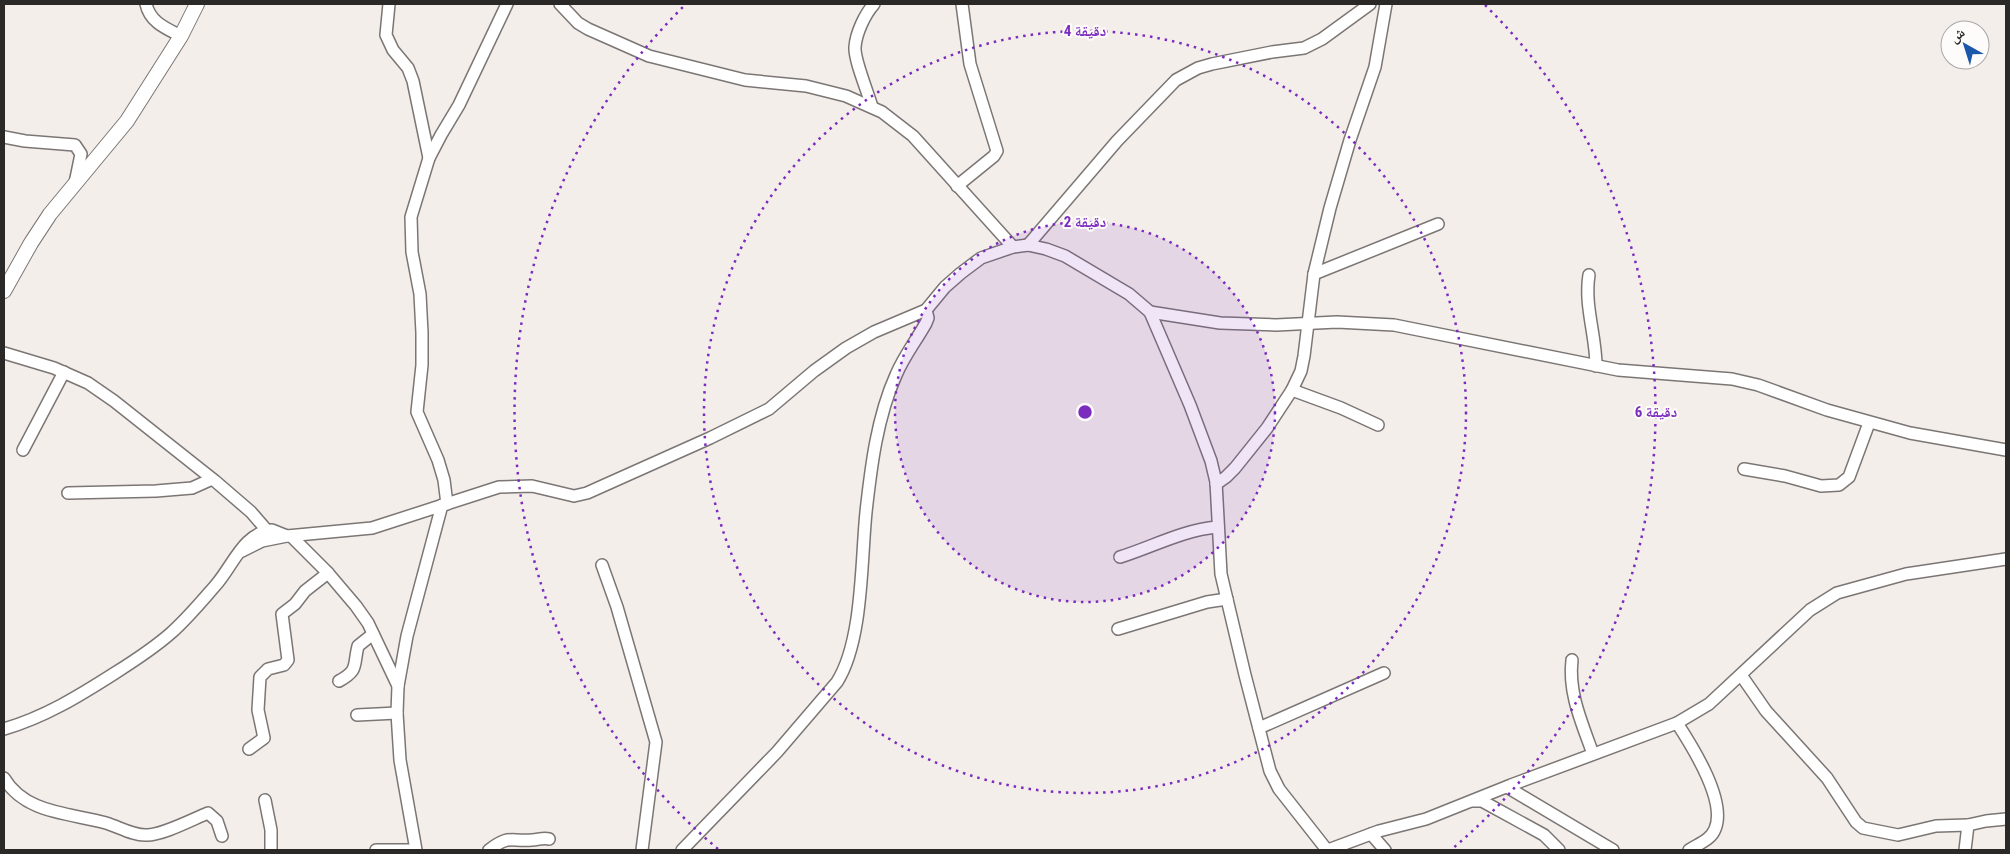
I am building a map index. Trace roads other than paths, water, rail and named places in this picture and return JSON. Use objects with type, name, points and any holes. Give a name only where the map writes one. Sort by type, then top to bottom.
[{"type":"main road","points":[[4,291],[35,236],[50,214],[127,121],[181,36],[198,4]]},
{"type":"street","points":[[146,4],[148,12],[156,22],[181,36]]},
{"type":"street","points":[[389,4],[386,35],[393,50],[408,68],[413,81],[429,158]]},
{"type":"street","points":[[416,850],[400,760],[397,713],[398,686],[407,636],[445,504],[444,480],[438,460],[417,412],[422,365],[422,333],[420,294],[412,252],[411,217],[429,158],[459,105],[506,4]]},
{"type":"street","points":[[560,4],[578,23],[588,29],[649,56],[745,80],[806,86],[846,96],[882,112],[913,136],[1013,246]]},
{"type":"street","points":[[872,107],[856,57],[855,47],[869,10],[874,4]]},
{"type":"street","points":[[957,186],[994,156],[997,151],[970,64],[962,4]]},
{"type":"street","points":[[1028,245],[1118,141],[1176,80],[1198,68],[1212,64],[1272,52],[1304,48],[1322,39],[1370,4]]},
{"type":"street","points":[[1216,484],[1226,477],[1248,453],[1283,406],[1300,372],[1304,356],[1314,274],[1330,208],[1350,140],[1375,67],[1386,4]]},
{"type":"street","points":[[4,137],[25,141],[75,145],[81,154],[75,183]]},
{"type":"street","points":[[1314,274],[1438,224]]},
{"type":"street","points":[[289,536],[372,528],[499,487],[532,486],[574,496],[587,493],[749,420],[781,400],[846,348],[874,332],[926,310],[945,287],[970,266],[994,252],[1013,246],[1028,245],[1056,252],[1076,262],[1129,294],[1150,312],[1194,414],[1211,462],[1216,484],[1221,574],[1244,675],[1273,780],[1289,803],[1328,850],[1371,834],[1426,819],[1676,723],[1709,704],[1742,676],[1810,610],[1837,593],[1906,574],[2006,559]]},
{"type":"street","points":[[1589,275],[1587,302],[1594,338],[1596,366]]},
{"type":"street","points":[[682,850],[777,752],[837,682],[844,670],[853,637],[866,512],[874,456],[883,414],[895,377],[926,323],[928,318],[926,310]]},
{"type":"street","points":[[1150,312],[1220,323],[1276,325],[1356,323],[1394,325],[1596,366],[1658,374],[1714,376],[1758,386],[1869,423],[1910,433],[2006,450]]},
{"type":"street","points":[[4,352],[64,372],[88,383],[114,401],[212,480],[242,505],[270,534]]},
{"type":"street","points":[[23,450],[64,372]]},
{"type":"street","points":[[1292,390],[1341,408],[1378,425]]},
{"type":"street","points":[[1744,469],[1785,476],[1821,486],[1839,485],[1850,477],[1869,423]]},
{"type":"street","points":[[68,494],[192,488],[212,480]]},
{"type":"street","points":[[1120,557],[1195,530],[1217,527]]},
{"type":"street","points":[[4,729],[23,724],[77,698],[151,649],[187,616],[225,575],[246,542],[253,537],[270,534],[278,530],[289,536],[328,573],[356,606],[373,634],[398,686]]},
{"type":"street","points":[[602,565],[617,607],[656,742],[642,850]]},
{"type":"street","points":[[249,748],[264,738],[258,710],[260,676],[268,669],[284,665],[288,660],[282,614],[295,604],[305,591],[328,573]]},
{"type":"street","points":[[1118,628],[1207,602],[1227,599]]},
{"type":"street","points":[[339,681],[351,675],[354,670],[358,646],[373,634]]},
{"type":"street","points":[[1572,660],[1570,674],[1572,689],[1593,754]]},
{"type":"street","points":[[1259,728],[1384,673]]},
{"type":"street","points":[[1742,676],[1766,711],[1827,778],[1856,822],[1863,828],[1898,834],[1936,826],[1968,825],[2006,819]]},
{"type":"street","points":[[357,715],[397,713]]},
{"type":"street","points":[[1676,723],[1702,766],[1717,811],[1716,828],[1712,834],[1689,850]]},
{"type":"street","points":[[4,778],[12,791],[36,805],[64,814],[106,823],[138,834],[146,836],[154,834],[208,813],[217,820],[222,836]]},
{"type":"street","points":[[1507,787],[1613,850]]},
{"type":"street","points":[[266,800],[271,830],[271,850]]},
{"type":"street","points":[[1469,801],[1482,801],[1544,835],[1559,850]]},
{"type":"street","points":[[1965,850],[1968,825]]},
{"type":"street","points":[[1371,834],[1385,850]]},
{"type":"street","points":[[489,850],[508,839],[549,838]]},
{"type":"street","points":[[376,850],[409,850]]}]
